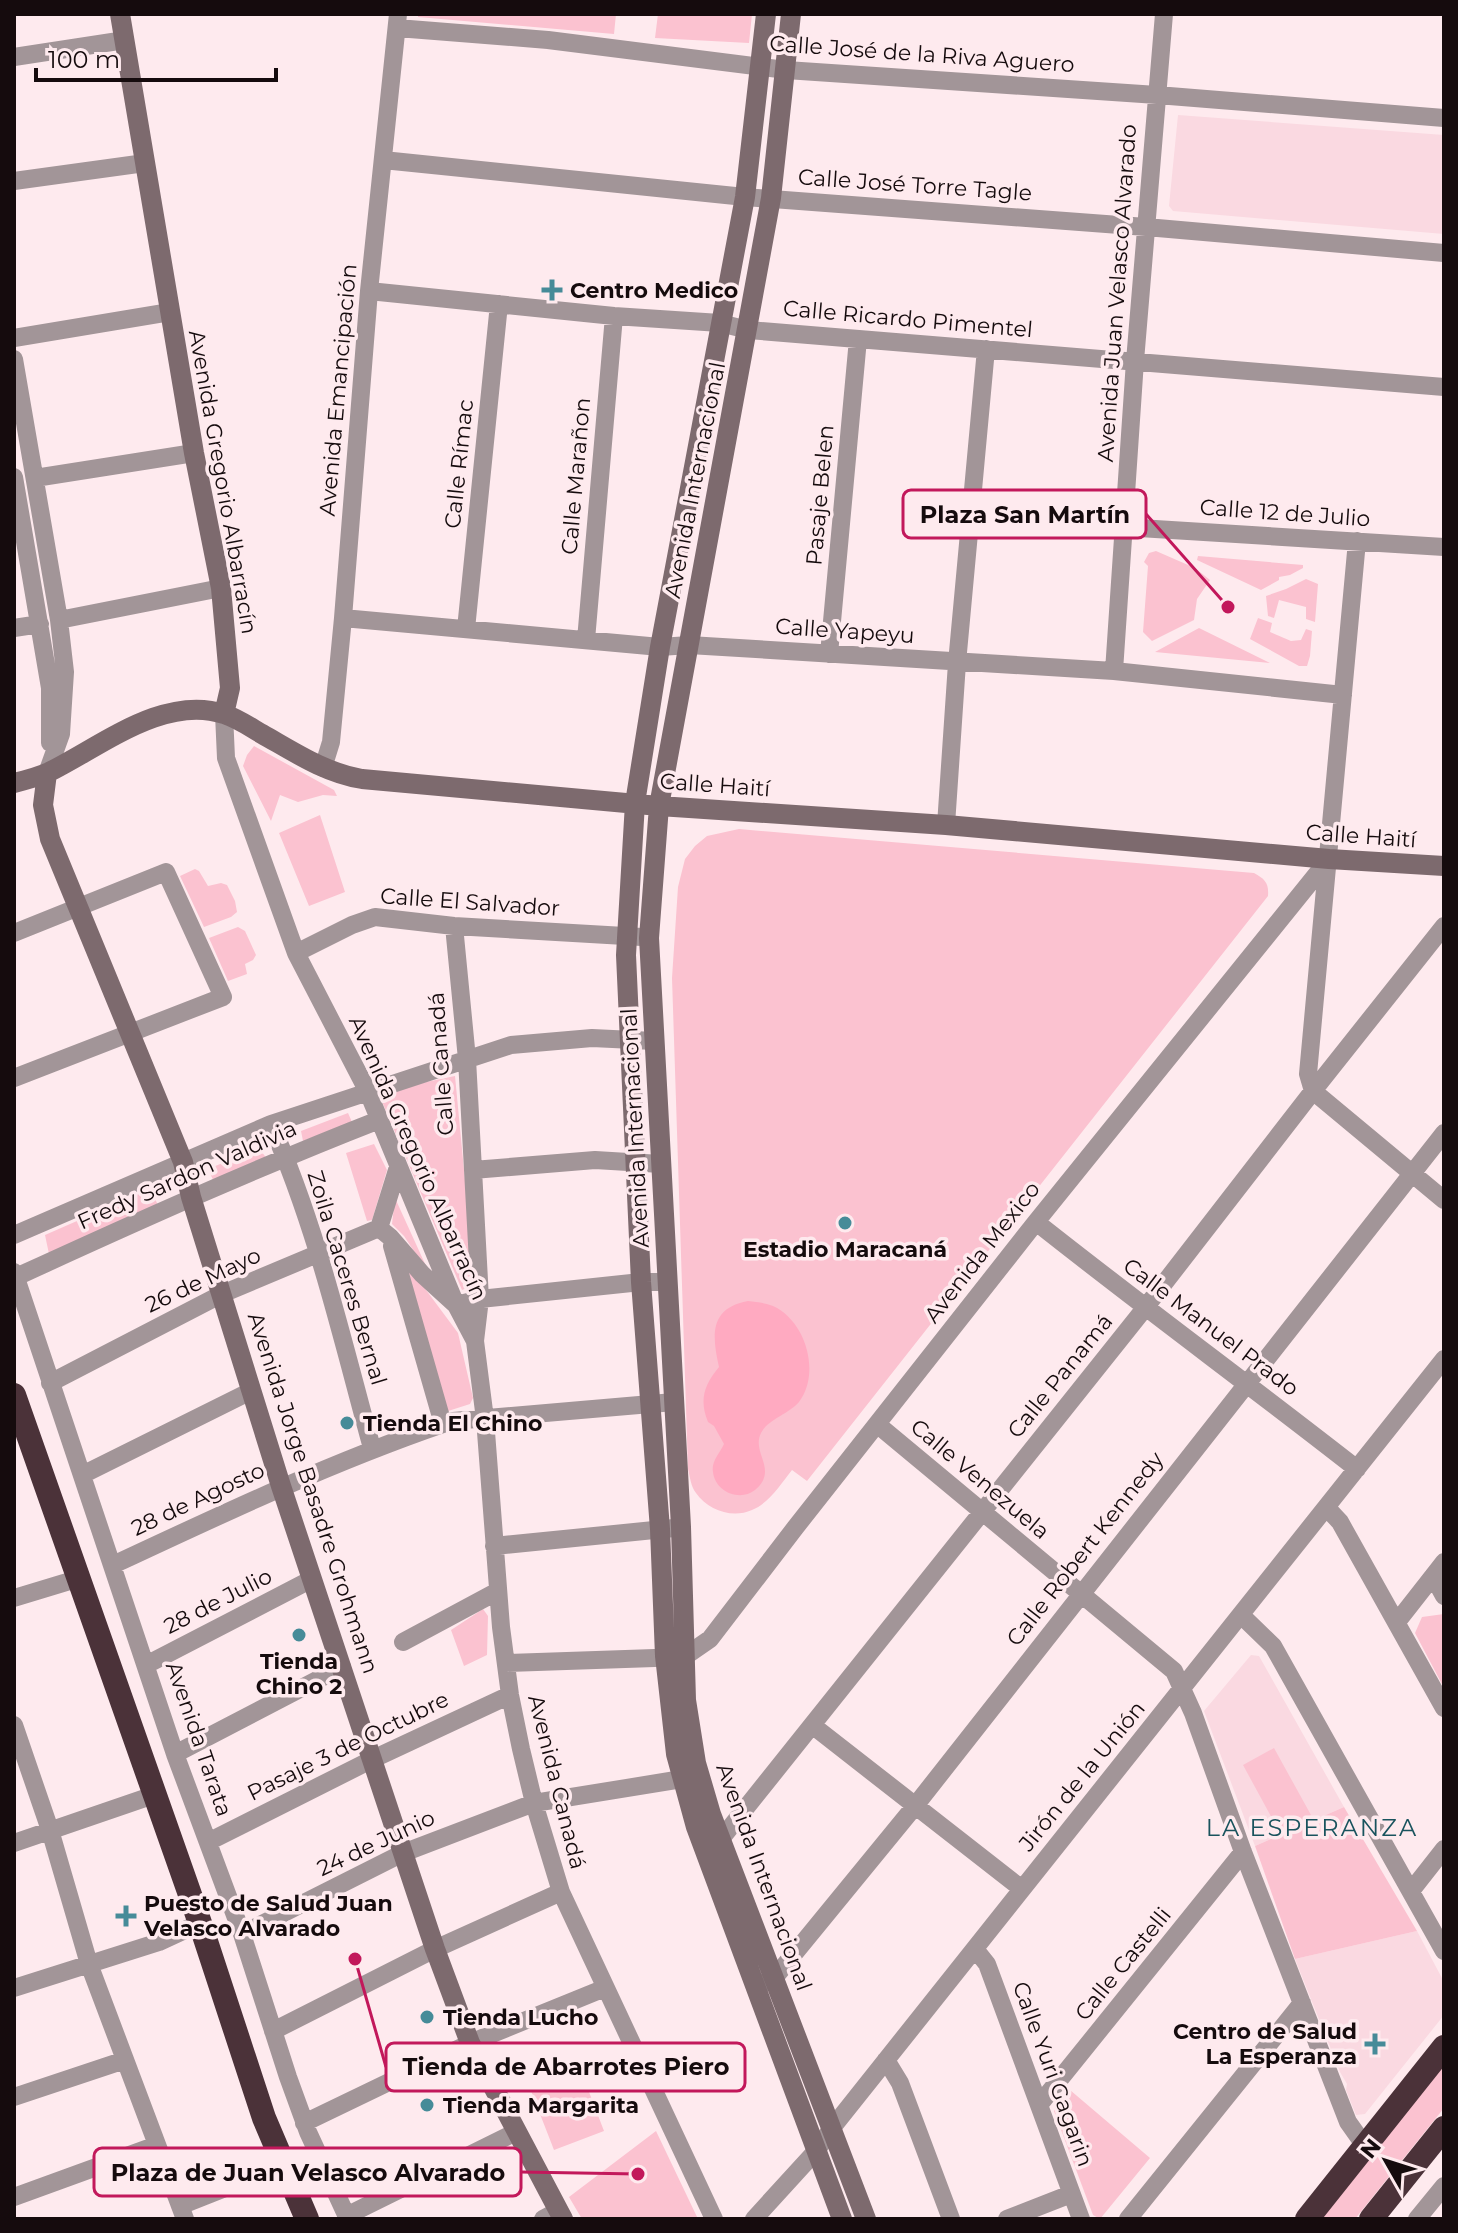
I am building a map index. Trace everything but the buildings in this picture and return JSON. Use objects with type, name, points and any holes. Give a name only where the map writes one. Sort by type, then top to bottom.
[{"type":"highway","points":[[14,1395],[200,1923],[256,2095],[307,2219]]},
{"type":"highway","points":[[1307,2219],[1444,2047]]},
{"type":"highway","points":[[1371,2219],[1444,2128]]},
{"type":"main road","name":"Avenida Gregorio Albarracín","points":[[120,14],[194,453],[221,588],[230,688],[224,714]]},
{"type":"main road","name":"Avenida Internacional","points":[[766,14],[745,197],[660,647],[635,803],[626,936],[629,1041],[650,1403],[675,1657],[714,1844],[756,1987],[842,2219]]},
{"type":"main road","name":"Avenida Internacional","points":[[791,14],[771,198],[659,806],[649,938],[681,1527],[672,1728],[696,1827],[714,1844],[775,1977],[866,2219]]},
{"type":"main road","name":"Calle Haití","points":[[14,783],[47,773],[92,747],[154,718],[181,709],[202,710],[224,714],[323,768],[346,777],[659,806],[946,825],[1329,859],[1444,866]]},
{"type":"main road","name":"Avenida Jorge Basadre Grohmann","points":[[47,773],[43,805],[50,839],[183,1162],[191,1197],[281,1486],[435,1949],[470,2043],[555,2216]]},
{"type":"street","name":"Avenida Juan Velasco Alvarado","points":[[1114,671],[1135,361],[1164,14]]},
{"type":"street","name":"Calle José de la Riva Aguero","points":[[398,21],[786,70],[1444,118]]},
{"type":"street","name":"Avenida Emancipación","points":[[323,768],[331,742],[369,291],[398,21]]},
{"type":"street","points":[[14,57],[125,40]]},
{"type":"street","name":"Calle José Torre Tagle","points":[[383,160],[745,197],[1444,253]]},
{"type":"street","points":[[14,181],[145,163]]},
{"type":"street","name":"Calle Ricardo Pimentel","points":[[369,291],[614,316],[720,323],[748,330],[1444,387]]},
{"type":"street","name":"Calle Rímac","points":[[466,629],[499,304]]},
{"type":"street","points":[[14,338],[170,312]]},
{"type":"street","name":"Calle Marañon","points":[[586,640],[614,316]]},
{"type":"street","name":"Pasaje Belen","points":[[829,654],[858,339]]},
{"type":"street","points":[[946,825],[957,663],[986,349]]},
{"type":"street","name":"Avenida Jorge Basadre Grohmann","points":[[14,359],[59,620],[65,672],[61,734],[47,773]]},
{"type":"street","points":[[35,478],[194,453]]},
{"type":"street","name":"Avenida Jorge Basadre Grohmann","points":[[14,478],[50,688],[51,734],[47,773]]},
{"type":"street","name":"Calle 12 de Julio","points":[[1123,527],[1444,547]]},
{"type":"street","points":[[1357,541],[1308,1074],[1313,1091],[1444,1200]]},
{"type":"street","points":[[59,620],[221,588]]},
{"type":"street","name":"Calle Yapeyu","points":[[343,618],[660,647],[689,645],[1114,671],[1343,695]]},
{"type":"street","points":[[14,628],[40,624]]},
{"type":"street","name":"Avenida Gregorio Albarracín","points":[[224,714],[226,758],[296,953],[368,1092],[456,1305],[475,1341]]},
{"type":"street","name":"Avenida Mexico","points":[[675,1657],[710,1639],[1036,1222],[1329,859]]},
{"type":"street","points":[[14,933],[166,872],[223,997],[14,1078]]},
{"type":"street","name":"Calle El Salvador","points":[[296,953],[375,917],[454,926],[649,938]]},
{"type":"street","name":"Calle Canadá","points":[[454,926],[467,1059],[480,1299],[475,1341]]},
{"type":"street","name":"Calle Panamá","points":[[714,1844],[1145,1308],[1444,926]]},
{"type":"street","name":"Fredy Sardon Valdivia","points":[[14,1235],[271,1124],[511,1045],[592,1038],[654,1041]]},
{"type":"street","name":"Fredy Sardon Valdivia","points":[[15,1274],[285,1156],[379,1120]]},
{"type":"street","name":"Zoila Caceres Bernal","points":[[271,1124],[319,1255],[372,1448]]},
{"type":"street","name":"Calle Robert Kennedy","points":[[756,1987],[775,1977],[915,1806],[1444,1133]]},
{"type":"street","points":[[473,1170],[595,1160],[661,1164]]},
{"type":"street","points":[[398,1167],[384,1233],[443,1424]]},
{"type":"street","name":"Calle Manuel Prado","points":[[1036,1222],[1357,1469]]},
{"type":"street","points":[[384,1233],[456,1305],[480,1299],[667,1282]]},
{"type":"street","name":"26 de Mayo","points":[[50,1383],[222,1294],[384,1233]]},
{"type":"street","name":"Avenida Tarata","points":[[15,1274],[175,1754],[242,1934],[304,2123],[347,2218]]},
{"type":"street","name":"Avenida Canadá","points":[[475,1341],[510,1695],[534,1803],[561,1892],[714,2219]]},
{"type":"street","name":"Jirón de la Unión","points":[[754,2219],[816,2151],[1444,1359]]},
{"type":"street","points":[[82,1475],[251,1391]]},
{"type":"street","name":"28 de Agosto","points":[[113,1565],[281,1486],[372,1448],[443,1424],[674,1402]]},
{"type":"street","name":"Calle Venezuela","points":[[878,1425],[1174,1671],[1348,2122],[1365,2146]]},
{"type":"street","points":[[1326,1507],[1340,1522],[1444,1708]]},
{"type":"street","points":[[494,1546],[681,1527]]},
{"type":"street","points":[[1397,1622],[1438,1569]]},
{"type":"street","points":[[1438,1569],[1444,1596]]},
{"type":"street","points":[[14,1598],[80,1578]]},
{"type":"street","name":"28 de Julio","points":[[146,1665],[312,1579]]},
{"type":"street","points":[[403,1642],[498,1591]]},
{"type":"street","points":[[1241,1615],[1273,1646],[1444,1951]]},
{"type":"street","points":[[506,1663],[675,1657]]},
{"type":"street","points":[[175,1754],[342,1667]]},
{"type":"street","name":"Pasaje 3 de Octubre","points":[[208,1842],[373,1759],[510,1695]]},
{"type":"street","points":[[812,1725],[1022,1889]]},
{"type":"street","points":[[16,1737],[50,1830],[89,1964],[183,2212],[253,2177],[280,2159]]},
{"type":"street","points":[[682,1779],[696,1763]]},
{"type":"street","name":"24 de Junio","points":[[242,1934],[403,1853],[534,1803],[682,1779]]},
{"type":"street","points":[[14,1843],[154,1795]]},
{"type":"street","points":[[1411,1891],[1444,1849]]},
{"type":"street","name":"Calle Castelli","points":[[1039,2105],[1243,1852]]},
{"type":"street","points":[[273,2031],[435,1949],[561,1892]]},
{"type":"street","points":[[14,1988],[159,1942],[200,1923]]},
{"type":"street","name":"Calle Yuri Gagarin","points":[[975,1949],[987,1964],[1081,2219]]},
{"type":"street","points":[[304,2123],[470,2043],[605,1988]]},
{"type":"street","points":[[1128,2219],[1302,2003]]},
{"type":"street","points":[[14,2097],[125,2060]]},
{"type":"street","points":[[886,2060],[900,2083],[951,2219]]},
{"type":"street","points":[[347,2218],[516,2132]]},
{"type":"street","points":[[14,2197],[157,2145]]},
{"type":"street","points":[[1417,2219],[1443,2188]]},
{"type":"street","points":[[1007,2219],[1071,2194]]},
{"type":"shaded area","points":[[418,14],[616,14],[614,34],[418,17]]},
{"type":"shaded area","points":[[658,14],[752,14],[749,43],[655,38]]},
{"type":"shaded area","points":[[1178,115],[1444,135],[1444,234],[1173,211],[1169,206]]},
{"type":"shaded area","points":[[1156,551],[1195,568],[1210,580],[1197,599],[1194,620],[1152,641],[1143,632],[1148,566],[1144,562],[1149,553]]},
{"type":"shaded area","points":[[1198,556],[1303,565],[1303,568],[1279,577],[1279,580],[1261,590],[1197,560]]},
{"type":"shaded area","points":[[1306,579],[1318,584],[1315,622],[1306,619],[1306,607],[1279,600],[1274,618],[1268,616],[1266,596]]},
{"type":"shaded area","points":[[1258,618],[1272,623],[1270,632],[1291,641],[1301,640],[1306,629],[1312,631],[1307,666],[1299,666],[1250,639]]},
{"type":"shaded area","points":[[1199,628],[1270,663],[1155,652]]},
{"type":"shaded area","points":[[254,746],[334,790],[337,796],[323,795],[298,802],[280,795],[271,821],[243,766]]},
{"type":"shaded area","points":[[320,815],[345,892],[309,906],[279,833]]},
{"type":"shaded area","name":"Estadio Maracaná","points":[[739,829],[1254,873],[1266,882],[1268,896],[807,1481],[792,1470],[764,1503],[736,1514],[714,1508],[701,1499],[693,1488],[688,1469],[672,978],[678,887],[685,859],[707,836]]},
{"type":"shaded area","points":[[195,869],[208,886],[227,885],[237,912],[204,927],[180,876]]},
{"type":"shaded area","points":[[238,927],[245,931],[256,955],[245,964],[247,974],[228,981],[209,938]]},
{"type":"shaded area","points":[[455,1076],[475,1285],[462,1290],[378,1092]]},
{"type":"shaded area","points":[[348,1113],[352,1122],[303,1141],[301,1131]]},
{"type":"shaded area","points":[[374,1144],[387,1170],[372,1220],[367,1221],[346,1153]]},
{"type":"shaded area","points":[[259,1148],[267,1159],[214,1182],[208,1169]]},
{"type":"shaded area","points":[[150,1189],[158,1205],[49,1254],[45,1235]]},
{"type":"shaded area","points":[[395,1198],[431,1277],[404,1236],[392,1224]]},
{"type":"shaded area","points":[[406,1263],[458,1333],[473,1398],[470,1404],[445,1412]]},
{"type":"shaded area","points":[[748,1301],[773,1306],[794,1323],[807,1349],[809,1377],[799,1402],[768,1424],[761,1433],[759,1448],[765,1468],[762,1483],[749,1493],[736,1495],[723,1490],[715,1479],[713,1464],[724,1444],[714,1426],[708,1422],[704,1400],[710,1380],[719,1367],[715,1345],[716,1325],[726,1310]]},
{"type":"shaded area","points":[[483,1609],[488,1616],[487,1655],[464,1666],[451,1630]]},
{"type":"shaded area","points":[[1444,1614],[1444,1688],[1415,1633],[1422,1617]]},
{"type":"shaded area","points":[[1251,1655],[1259,1656],[1344,1807],[1255,1846],[1204,1711]]},
{"type":"shaded area","points":[[1274,1748],[1311,1815],[1280,1833],[1243,1765]]},
{"type":"shaded area","points":[[1344,1807],[1417,1931],[1295,1959],[1255,1846]]},
{"type":"shaded area","name":"Centro de Salud La Esperanza","points":[[1417,1931],[1444,1982],[1444,2015],[1365,2114],[1356,2115],[1346,2090],[1347,2084],[1295,1959]]},
{"type":"shaded area","points":[[576,2058],[604,2131],[554,2150],[526,2078]]},
{"type":"shaded area","points":[[1444,2062],[1444,2108],[1355,2219],[1317,2219]]},
{"type":"shaded area","points":[[1070,2090],[1150,2158],[1100,2219],[1093,2215],[1054,2111]]},
{"type":"shaded area","points":[[656,2131],[698,2219],[582,2219],[569,2197]]},
{"type":"place","name":"Centro Medico","points":[[552,290]]},
{"type":"place","name":"Plaza San Martín","points":[[1228,607]]},
{"type":"place","name":"Estadio Maracaná","points":[[845,1223]]},
{"type":"place","name":"Tienda El Chino","points":[[347,1423]]},
{"type":"place","name":"Tienda Chino 2","points":[[299,1635]]},
{"type":"place","name":"Puesto de Salud Juan Velasco Alvarado","points":[[126,1916]]},
{"type":"place","name":"Tienda de Abarrotes Piero","points":[[355,1959]]},
{"type":"place","name":"Tienda Lucho","points":[[427,2017]]},
{"type":"place","name":"Centro de Salud La Esperanza","points":[[1375,2044]]},
{"type":"place","name":"Tienda Margarita","points":[[427,2105]]},
{"type":"place","name":"Plaza de Juan Velasco Alvarado","points":[[638,2174]]},
{"type":"district","name":"LA ESPERANZA","points":[[1312,1827]]}]
